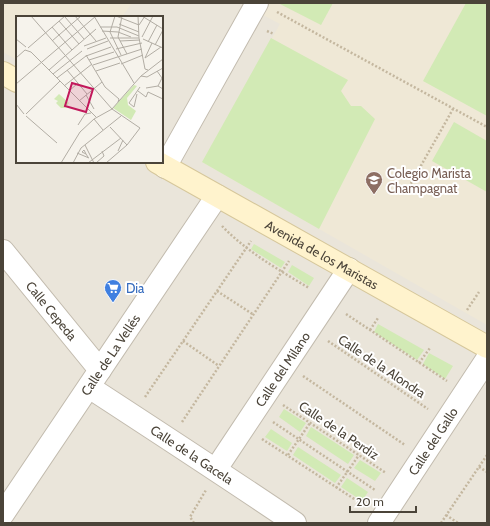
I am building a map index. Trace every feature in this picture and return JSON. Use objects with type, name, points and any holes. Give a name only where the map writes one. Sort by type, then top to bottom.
[{"type":"main road","points":[[3,73],[16,81]]},
{"type":"main road","name":"Avenida de los Maristas","points":[[160,164],[487,347]]},
{"type":"street","points":[[163,160],[265,9]]},
{"type":"street","name":"Calle de La Vellés","points":[[3,514],[217,196]]},
{"type":"street","name":"Calle Cepeda","points":[[3,251],[94,378]]},
{"type":"street","name":"Calle del Milano","points":[[212,478],[349,269]]},
{"type":"street","name":"Calle del Gallo","points":[[373,515],[487,359]]},
{"type":"street","name":"Calle de la Gacela","points":[[94,378],[152,429],[212,478],[295,523]]},
{"type":"path","points":[[265,9],[276,12],[487,127]]},
{"type":"path","points":[[406,194],[453,109]]},
{"type":"path","points":[[219,223],[246,247],[282,272],[313,290]]},
{"type":"path","points":[[143,401],[252,239]]},
{"type":"path","points":[[179,425],[290,260]]},
{"type":"path","points":[[217,290],[254,315]]},
{"type":"path","points":[[466,312],[479,292]]},
{"type":"path","points":[[340,311],[449,383]]},
{"type":"path","points":[[370,330],[378,318]]},
{"type":"path","name":"Calle de la Alondra","points":[[323,338],[430,410]]},
{"type":"path","points":[[183,341],[219,366]]},
{"type":"path","points":[[419,363],[430,348]]},
{"type":"path","points":[[299,374],[407,446]]},
{"type":"path","name":"Calle de la Perdiz","points":[[280,403],[388,474]]},
{"type":"path","points":[[269,419],[377,491]]},
{"type":"path","points":[[288,456],[310,423]]},
{"type":"path","points":[[258,436],[336,488],[373,515]]},
{"type":"path","points":[[336,488],[359,455]]},
{"type":"path","points":[[441,523],[487,456]]},
{"type":"path","points":[[479,467],[487,472]]},
{"type":"path","points":[[194,523],[190,516],[212,478]]},
{"type":"path","points":[[446,515],[458,523]]},
{"type":"shaded area","points":[[3,3],[487,3],[487,523],[3,523]]},
{"type":"shaded area","points":[[3,3],[132,3],[123,16],[16,16],[16,59],[3,52]]},
{"type":"shaded area","name":"Colegio Marista Champagnat","points":[[268,3],[487,3],[487,325],[202,162],[280,24],[263,15]]},
{"type":"green space","points":[[278,3],[333,3],[321,25]]},
{"type":"green space","points":[[466,3],[487,3],[487,116],[423,81]]},
{"type":"green space","points":[[271,38],[348,80],[341,91],[351,106],[361,106],[375,119],[319,229],[202,162]]},
{"type":"green space","points":[[454,122],[487,141],[487,192],[432,161]]},
{"type":"green space","points":[[254,244],[285,262],[281,268],[251,249]]},
{"type":"green space","points":[[292,265],[314,278],[309,286],[288,272]]},
{"type":"green space","points":[[378,324],[424,350],[417,360],[374,332]]},
{"type":"green space","points":[[429,353],[453,366],[445,379],[423,364]]},
{"type":"green space","points":[[284,409],[306,423],[300,432],[279,417]]},
{"type":"green space","points":[[311,427],[354,455],[348,464],[306,436]]},
{"type":"green space","points":[[271,429],[292,443],[287,451],[265,437]]},
{"type":"green space","points":[[298,447],[341,475],[335,483],[293,455]]},
{"type":"green space","points":[[360,460],[381,473],[375,481],[354,468]]},
{"type":"green space","points":[[347,478],[368,492],[362,501],[341,487]]},
{"type":"place","name":"Colegio Marista Champagnat","points":[[374,195]]},
{"type":"place","name":"Dia","points":[[113,303]]}]
